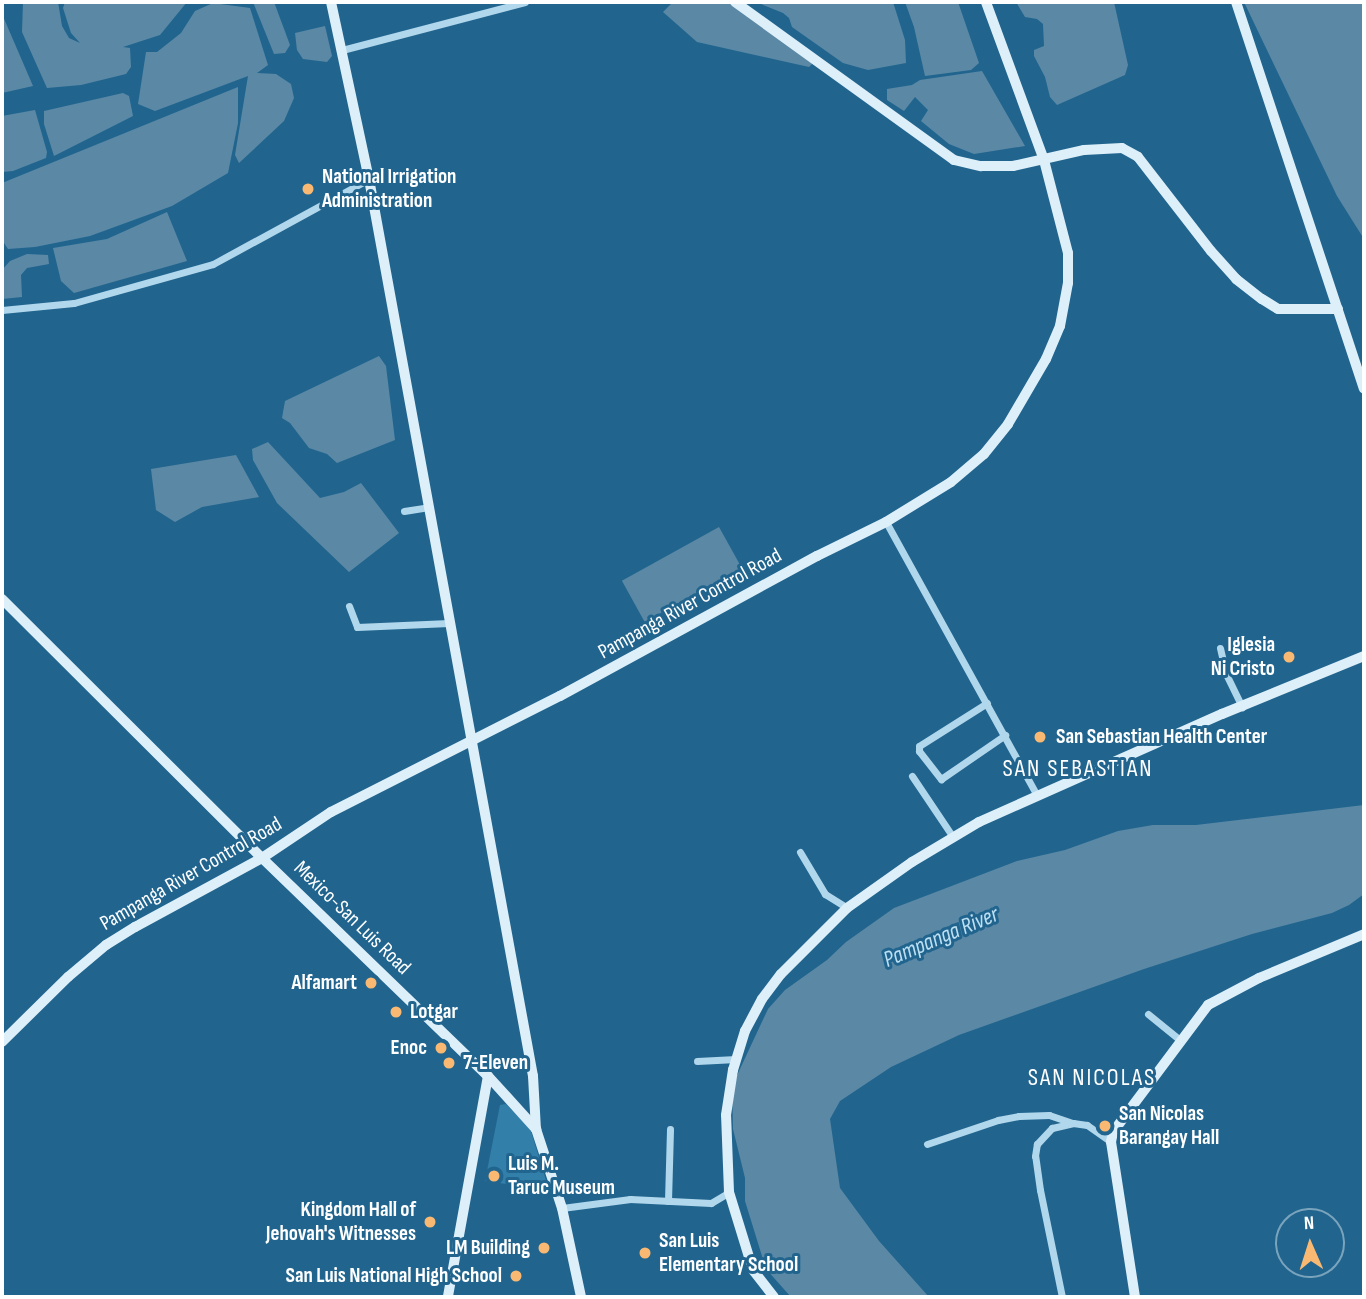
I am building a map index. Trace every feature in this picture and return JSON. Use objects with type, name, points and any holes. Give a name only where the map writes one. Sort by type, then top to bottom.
[{"type":"street","points":[[331,2],[369,179],[533,1076],[536,1129],[562,1208],[581,1297]]},
{"type":"street","points":[[342,50],[525,2]]},
{"type":"street","points":[[735,2],[954,160],[981,166],[1013,166],[1084,150],[1122,148],[1138,157],[1211,251],[1236,279],[1262,299],[1278,309],[1338,309]]},
{"type":"street","name":"Pampanga River Control Road","points":[[2,1042],[68,977],[106,945],[262,858],[331,812],[886,522],[951,482],[984,454],[1008,424],[1046,359],[1060,326],[1069,284],[1068,253],[1044,160],[986,2]]},
{"type":"street","points":[[1236,2],[1364,388]]},
{"type":"street","points":[[2,310],[74,303],[213,264],[258,242],[369,179]]},
{"type":"street","points":[[404,511],[429,507]]},
{"type":"street","points":[[886,522],[1037,796]]},
{"type":"street","name":"Mexico-San Luis Road","points":[[2,599],[262,858],[488,1076],[536,1129]]},
{"type":"street","points":[[349,606],[357,628],[449,623]]},
{"type":"street","points":[[1220,648],[1226,674],[1242,707]]},
{"type":"street","points":[[774,1297],[753,1270],[729,1192],[726,1115],[736,1059],[745,1031],[762,999],[813,939],[846,908],[953,837],[1037,796],[1364,656]]},
{"type":"street","points":[[987,703],[919,746],[919,751],[941,779],[1004,735]]},
{"type":"street","points":[[912,776],[953,837]]},
{"type":"street","points":[[800,852],[825,894],[846,908]]},
{"type":"street","points":[[1135,1297],[1111,1142],[1113,1132],[1208,1005],[1259,978],[1364,934]]},
{"type":"street","points":[[1148,1014],[1180,1040]]},
{"type":"street","points":[[697,1060],[736,1059]]},
{"type":"street","points":[[448,1297],[488,1076]]},
{"type":"street","points":[[927,1144],[999,1120],[1049,1115],[1093,1128],[1111,1142]]},
{"type":"street","points":[[1062,1297],[1035,1156],[1037,1144],[1046,1132],[1073,1123]]},
{"type":"street","points":[[668,1201],[670,1129]]},
{"type":"street","points":[[562,1208],[630,1199],[711,1203],[729,1192]]},
{"type":"shaded area","points":[[506,1104],[530,1128],[549,1190],[485,1181],[500,1105]]},
{"type":"water","points":[[23,2],[58,2],[62,26],[69,38],[80,43],[71,33],[63,8],[65,2],[187,2],[160,35],[123,47],[130,48],[131,67],[126,74],[81,85],[47,88],[22,32]]},
{"type":"water","points":[[253,2],[274,2],[290,45],[285,53],[274,54]]},
{"type":"water","points":[[673,2],[730,2],[811,58],[812,64],[809,67],[697,42],[663,12]]},
{"type":"water","points":[[756,2],[893,2],[905,40],[906,63],[868,70],[843,63],[792,27],[789,18],[783,13]]},
{"type":"water","points":[[905,2],[958,2],[979,63],[971,70],[925,76],[914,27]]},
{"type":"water","points":[[1016,2],[1114,2],[1128,65],[1125,75],[1057,105],[1050,97],[1045,77],[1034,56],[1034,50],[1044,46],[1043,24],[1037,19],[1025,17]]},
{"type":"water","points":[[1244,2],[1364,4],[1364,239],[1337,196]]},
{"type":"water","points":[[213,3],[250,8],[268,65],[257,73],[276,74],[291,84],[294,98],[284,121],[239,163],[235,155],[248,76],[155,111],[138,104],[146,52],[157,52],[181,33],[195,11]]},
{"type":"water","points":[[2,14],[33,86],[2,93]]},
{"type":"water","points":[[325,26],[332,56],[327,62],[303,59],[297,50],[295,33]]},
{"type":"water","points":[[982,71],[1025,146],[974,154],[949,144],[921,121],[928,110],[915,97],[904,111],[887,100],[887,89],[912,85],[920,80]]},
{"type":"water","points":[[238,87],[238,123],[228,173],[172,206],[90,236],[35,247],[8,249],[4,243],[2,183]]},
{"type":"water","points":[[123,93],[129,96],[133,116],[54,156],[44,124],[44,111]]},
{"type":"water","points":[[35,110],[47,152],[46,158],[13,171],[2,172],[2,116]]},
{"type":"water","points":[[167,212],[187,261],[74,293],[61,281],[53,248],[107,239]]},
{"type":"water","points":[[27,254],[48,255],[49,264],[27,268],[21,275],[22,297],[2,299],[2,270],[10,261]]},
{"type":"water","points":[[379,356],[386,366],[395,440],[337,463],[327,454],[309,448],[290,423],[282,418],[285,401]]},
{"type":"water","points":[[268,442],[320,498],[344,492],[361,483],[399,533],[349,572],[277,503],[253,460],[252,449]]},
{"type":"water","points":[[236,455],[259,497],[202,507],[175,522],[156,510],[151,469]]},
{"type":"water","points":[[719,527],[742,568],[645,622],[622,581]]},
{"type":"water","name":"Pampanga River","points":[[1364,805],[1364,894],[1349,905],[1332,913],[1252,934],[1144,969],[959,1035],[891,1067],[840,1101],[830,1119],[840,1188],[879,1241],[929,1297],[791,1297],[766,1269],[745,1201],[745,1178],[733,1129],[732,1086],[768,1009],[785,990],[827,960],[846,942],[894,908],[1017,861],[1065,850],[1118,831],[1153,825],[1196,825]]},
{"type":"place","name":"National Irrigation Administration","points":[[308,189]]},
{"type":"place","name":"Iglesia Ni Cristo","points":[[1289,657]]},
{"type":"place","name":"San Sebastian Health Center","points":[[1040,737]]},
{"type":"place","name":"Alfamart","points":[[371,983]]},
{"type":"place","name":"Lotgar","points":[[396,1012]]},
{"type":"place","name":"Enoc","points":[[441,1048]]},
{"type":"place","name":"7-Eleven","points":[[449,1063]]},
{"type":"place","name":"San Nicolas Barangay Hall","points":[[1105,1126]]},
{"type":"place","name":"Luis M. Taruc Museum","points":[[494,1176]]},
{"type":"place","name":"Kingdom Hall of Jehovah's Witnesses","points":[[430,1222]]},
{"type":"place","name":"LM Building","points":[[544,1248]]},
{"type":"place","name":"San Luis Elementary School","points":[[645,1253]]},
{"type":"place","name":"San Luis National High School","points":[[516,1276]]},
{"type":"district","name":"SAN SEBASTIAN","points":[[1078,769]]},
{"type":"district","name":"SAN NICOLAS","points":[[1092,1078]]}]
